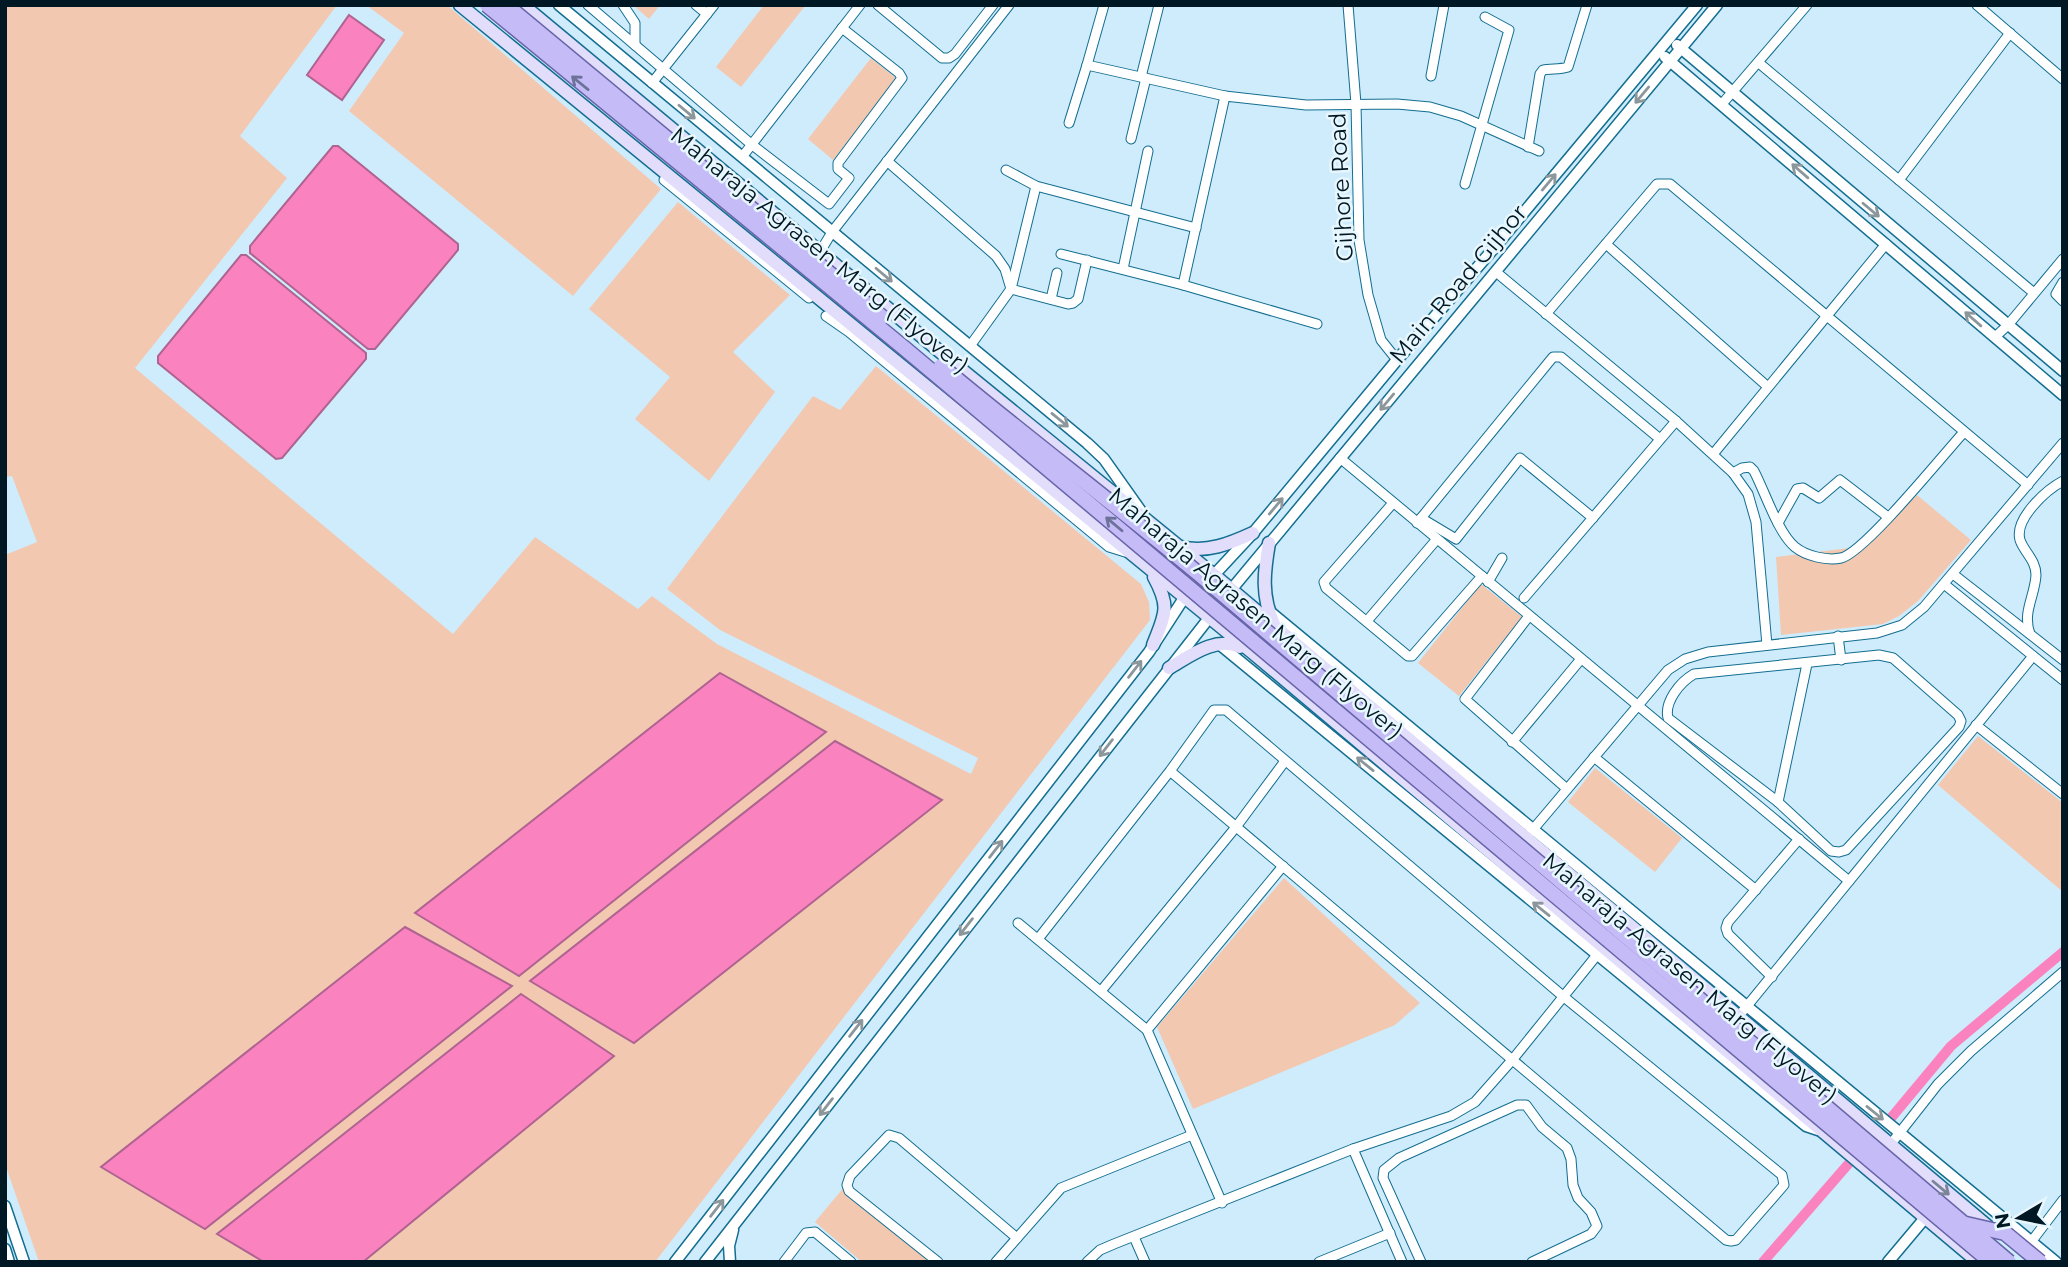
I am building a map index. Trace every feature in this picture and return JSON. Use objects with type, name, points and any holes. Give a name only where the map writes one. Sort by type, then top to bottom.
[{"type":"main road","points":[[460,5],[1253,653],[1395,772],[1600,951],[1663,998],[1978,1262]]},
{"type":"main road","name":"Maharaja Agrasen Marg (Flyover)","points":[[487,5],[913,356],[1961,1229],[2020,1259]]},
{"type":"main road","name":"Maharaja Agrasen Marg (Flyover)","points":[[506,5],[995,411],[1102,493],[1961,1229],[1991,1262]]},
{"type":"main road","points":[[523,5],[953,363],[1214,575],[1415,745],[1529,834],[1684,972],[1742,1012],[1860,1120],[2020,1259]]},
{"type":"main road","points":[[707,205],[731,178]]},
{"type":"main road","points":[[929,390],[953,363]]},
{"type":"main road","points":[[1180,547],[1193,550],[1220,547],[1253,533]]},
{"type":"main road","points":[[1269,543],[1264,573],[1267,609],[1276,627]]},
{"type":"main road","points":[[1149,568],[1166,601],[1165,612],[1153,645]]},
{"type":"main road","points":[[1169,668],[1219,644],[1230,643],[1253,653]]},
{"type":"main road","points":[[1395,772],[1415,745]]},
{"type":"main road","points":[[1663,998],[1684,972]]},
{"type":"main road","points":[[1961,1229],[1978,1262]]},
{"type":"main road","points":[[1961,1229],[2005,1233],[2040,1262]]},
{"type":"street","points":[[455,5],[809,298]]},
{"type":"street","points":[[559,5],[1104,459],[1148,522]]},
{"type":"street","points":[[588,5],[751,144],[827,204],[831,204],[849,178],[838,169],[838,163],[902,78],[842,27]]},
{"type":"street","points":[[623,5],[635,23],[635,45]]},
{"type":"street","points":[[696,5],[707,14]]},
{"type":"street","points":[[652,83],[715,5]]},
{"type":"street","points":[[742,157],[860,5]]},
{"type":"street","points":[[878,5],[942,58],[955,54],[993,5]]},
{"type":"street","points":[[820,252],[832,232],[1009,5]]},
{"type":"street","points":[[1069,123],[1104,5]]},
{"type":"street","points":[[1130,139],[1159,5]]},
{"type":"street","name":"Gijhore Road","points":[[1348,5],[1356,104],[1360,240],[1368,295],[1381,340],[1396,360]]},
{"type":"street","points":[[1431,76],[1444,5]]},
{"type":"street","points":[[1528,147],[1540,74],[1543,70],[1561,69],[1571,63],[1587,5]]},
{"type":"street","name":"Main Road Gijhor","points":[[1214,575],[1253,533],[1697,5]]},
{"type":"street","name":"Main Road Gijhor","points":[[1231,590],[1717,5]]},
{"type":"street","points":[[1722,104],[1807,5]]},
{"type":"street","points":[[1977,5],[2063,79]]},
{"type":"street","points":[[1465,184],[1508,30],[1485,18]]},
{"type":"street","points":[[1899,180],[2010,33]]},
{"type":"street","points":[[1670,39],[2063,371]]},
{"type":"street","points":[[1658,51],[2063,394]]},
{"type":"street","points":[[1759,63],[2034,293]]},
{"type":"street","points":[[1087,65],[1225,96],[1306,105],[1430,107],[1461,116],[1539,151]]},
{"type":"street","points":[[1183,285],[1225,96]]},
{"type":"street","points":[[1123,269],[1148,151]]},
{"type":"street","points":[[887,161],[996,256],[1005,269],[1011,289]]},
{"type":"street","points":[[1006,170],[1036,186],[1196,229]]},
{"type":"street","points":[[1546,314],[1657,184],[1670,184],[2028,485]]},
{"type":"street","points":[[970,346],[1011,289],[1036,186]]},
{"type":"street","points":[[1606,244],[1768,387]]},
{"type":"street","points":[[1714,453],[1886,244]]},
{"type":"street","points":[[1060,254],[1183,285],[1317,324]]},
{"type":"street","points":[[1995,337],[2063,259]]},
{"type":"street","points":[[1011,289],[1073,303],[1078,299],[1087,260]]},
{"type":"street","points":[[1496,272],[1714,453],[1733,473],[1748,494],[1756,522],[1767,645]]},
{"type":"street","points":[[1051,299],[1057,273]]},
{"type":"street","points":[[2043,282],[2060,297]]},
{"type":"street","points":[[2060,297],[2057,289],[2063,282]]},
{"type":"street","points":[[826,316],[849,332],[1109,547],[1130,553]]},
{"type":"street","points":[[1419,520],[1553,357],[1561,357],[1660,439]]},
{"type":"street","points":[[1524,598],[1676,421]]},
{"type":"street","points":[[1733,473],[1750,467],[1754,471],[1778,523],[1795,547],[1819,558],[1842,558],[1863,544],[1964,432]]},
{"type":"street","points":[[1529,834],[1668,670],[1685,659],[1708,652],[1877,633],[1902,625],[1924,607],[2063,443]]},
{"type":"street","points":[[1340,458],[1393,503],[1455,539],[1520,458],[1593,518]]},
{"type":"street","points":[[1778,523],[1797,489],[1803,488],[1819,498],[1840,480],[1888,517]]},
{"type":"street","points":[[2030,634],[2026,624],[2027,610],[2035,584],[2036,569],[2030,554],[2020,542],[2019,527],[2023,516],[2063,481]]},
{"type":"street","points":[[1393,503],[1324,582],[1326,588],[1408,656],[1412,656],[1502,558]]},
{"type":"street","points":[[1419,520],[1437,539],[1849,881]]},
{"type":"street","points":[[1367,621],[1437,539]]},
{"type":"street","points":[[1953,574],[2063,660]]},
{"type":"street","points":[[1944,584],[2063,680]]},
{"type":"street","points":[[678,1260],[1153,645],[1184,598]]},
{"type":"street","points":[[1267,609],[1742,1012],[1900,1133],[2056,1262]]},
{"type":"street","points":[[1529,616],[1465,699],[1567,789]]},
{"type":"street","points":[[685,1248],[703,1262],[1209,618]]},
{"type":"street","points":[[1838,636],[1841,660]]},
{"type":"street","points":[[1219,644],[1600,951],[1806,1126],[1824,1132]]},
{"type":"street","points":[[1879,655],[1893,658],[1958,715],[1961,721],[1959,727],[1846,850],[1839,852],[1831,851],[1779,802],[1668,718],[1668,703],[1688,677],[1694,674],[1807,664],[1879,655]]},
{"type":"street","points":[[1742,1012],[2033,656]]},
{"type":"street","points":[[1512,742],[1581,659]]},
{"type":"street","points":[[1779,802],[1807,664]]},
{"type":"street","points":[[1038,939],[1170,771],[1214,710],[1226,710],[1564,997],[1782,1175],[1784,1185],[1735,1240],[1726,1240],[1170,771]]},
{"type":"street","points":[[1976,725],[2063,794]]},
{"type":"street","points":[[1594,757],[1756,890]]},
{"type":"street","points":[[1101,991],[1236,827],[1285,761]]},
{"type":"street","points":[[1772,977],[1728,934],[1726,928],[1728,922],[1799,839]]},
{"type":"street","points":[[1147,1030],[1283,866]]},
{"type":"street","points":[[1018,923],[1147,1030],[1222,1203]]},
{"type":"street","points":[[1087,1262],[1100,1250],[1353,1149],[1452,1115],[1475,1102],[1600,951]]},
{"type":"street","points":[[1890,1144],[1923,1100],[1963,1059],[2063,972]]},
{"type":"street","points":[[1421,1262],[1383,1178],[1384,1170],[1399,1158],[1517,1105],[1526,1105],[1542,1127],[1567,1149],[1578,1198],[1591,1212],[1597,1226],[1591,1234],[1532,1262]]},
{"type":"street","points":[[1452,1115],[1460,1132]]},
{"type":"street","points":[[937,1262],[849,1191],[847,1185],[850,1176],[889,1135],[899,1138],[1017,1238]]},
{"type":"street","points":[[996,1262],[1061,1188],[1192,1135]]},
{"type":"street","points":[[1353,1149],[1402,1262]]},
{"type":"street","points":[[2020,1259],[2063,1200]]},
{"type":"street","points":[[5,1206],[8,1226],[24,1262]]},
{"type":"street","points":[[1888,1262],[1925,1218]]},
{"type":"street","points":[[730,1262],[729,1246],[734,1224]]},
{"type":"street","points":[[784,1262],[806,1233],[810,1232],[815,1232],[851,1262]]},
{"type":"street","points":[[1320,1262],[1337,1259],[1390,1233]]},
{"type":"street","points":[[1134,1237],[1145,1262]]},
{"type":"street","points":[[5,1249],[9,1262]]},
{"type":"shaded area","points":[[5,5],[337,5],[240,136],[287,178],[135,368],[453,634],[535,537],[638,609],[652,596],[717,644],[971,774],[978,758],[720,630],[667,589],[813,396],[840,410],[876,366],[1141,584],[1149,602],[1150,620],[655,1262],[39,1262],[5,1164],[5,555],[37,542],[12,476],[5,477]]},
{"type":"shaded area","points":[[366,5],[447,5],[661,189],[573,296],[349,111],[404,33]]},
{"type":"shaded area","points":[[633,5],[660,5],[649,19]]},
{"type":"shaded area","points":[[764,5],[805,6],[741,87],[716,67]]},
{"type":"shaded area","points":[[349,15],[384,40],[342,100],[307,75]]},
{"type":"shaded area","points":[[871,58],[897,79],[833,160],[808,139]]},
{"type":"shaded area","points":[[333,146],[338,146],[458,244],[458,250],[375,349],[368,349],[250,253],[250,246]]},
{"type":"shaded area","points":[[678,202],[790,295],[733,352],[775,392],[709,481],[635,419],[670,377],[589,309]]},
{"type":"shaded area","points":[[241,255],[246,255],[366,353],[366,359],[282,458],[276,459],[158,363],[158,356]]},
{"type":"shaded area","points":[[1917,495],[1971,540],[1918,601],[1899,616],[1883,624],[1781,635],[1776,557],[1858,547],[1874,539]]},
{"type":"shaded area","points":[[1481,584],[1522,617],[1459,696],[1418,663]]},
{"type":"shaded area","points":[[720,673],[826,732],[519,976],[415,913]]},
{"type":"shaded area","points":[[1978,736],[2063,803],[2063,892],[1938,785]]},
{"type":"shaded area","points":[[835,741],[942,800],[634,1043],[530,981]]},
{"type":"shaded area","points":[[1595,768],[1682,838],[1655,872],[1568,802]]},
{"type":"shaded area","points":[[1284,878],[1420,1003],[1395,1025],[1193,1109],[1157,1027]]},
{"type":"shaded area","points":[[405,927],[512,986],[205,1229],[101,1167]]},
{"type":"shaded area","points":[[521,994],[614,1056],[363,1262],[264,1262],[217,1234]]},
{"type":"shaded area","points":[[845,1186],[935,1262],[862,1262],[815,1222]]},
{"type":"waterway","points":[[1891,1118],[1951,1046],[2063,952]]},
{"type":"waterway","points":[[1763,1262],[1857,1154]]}]
